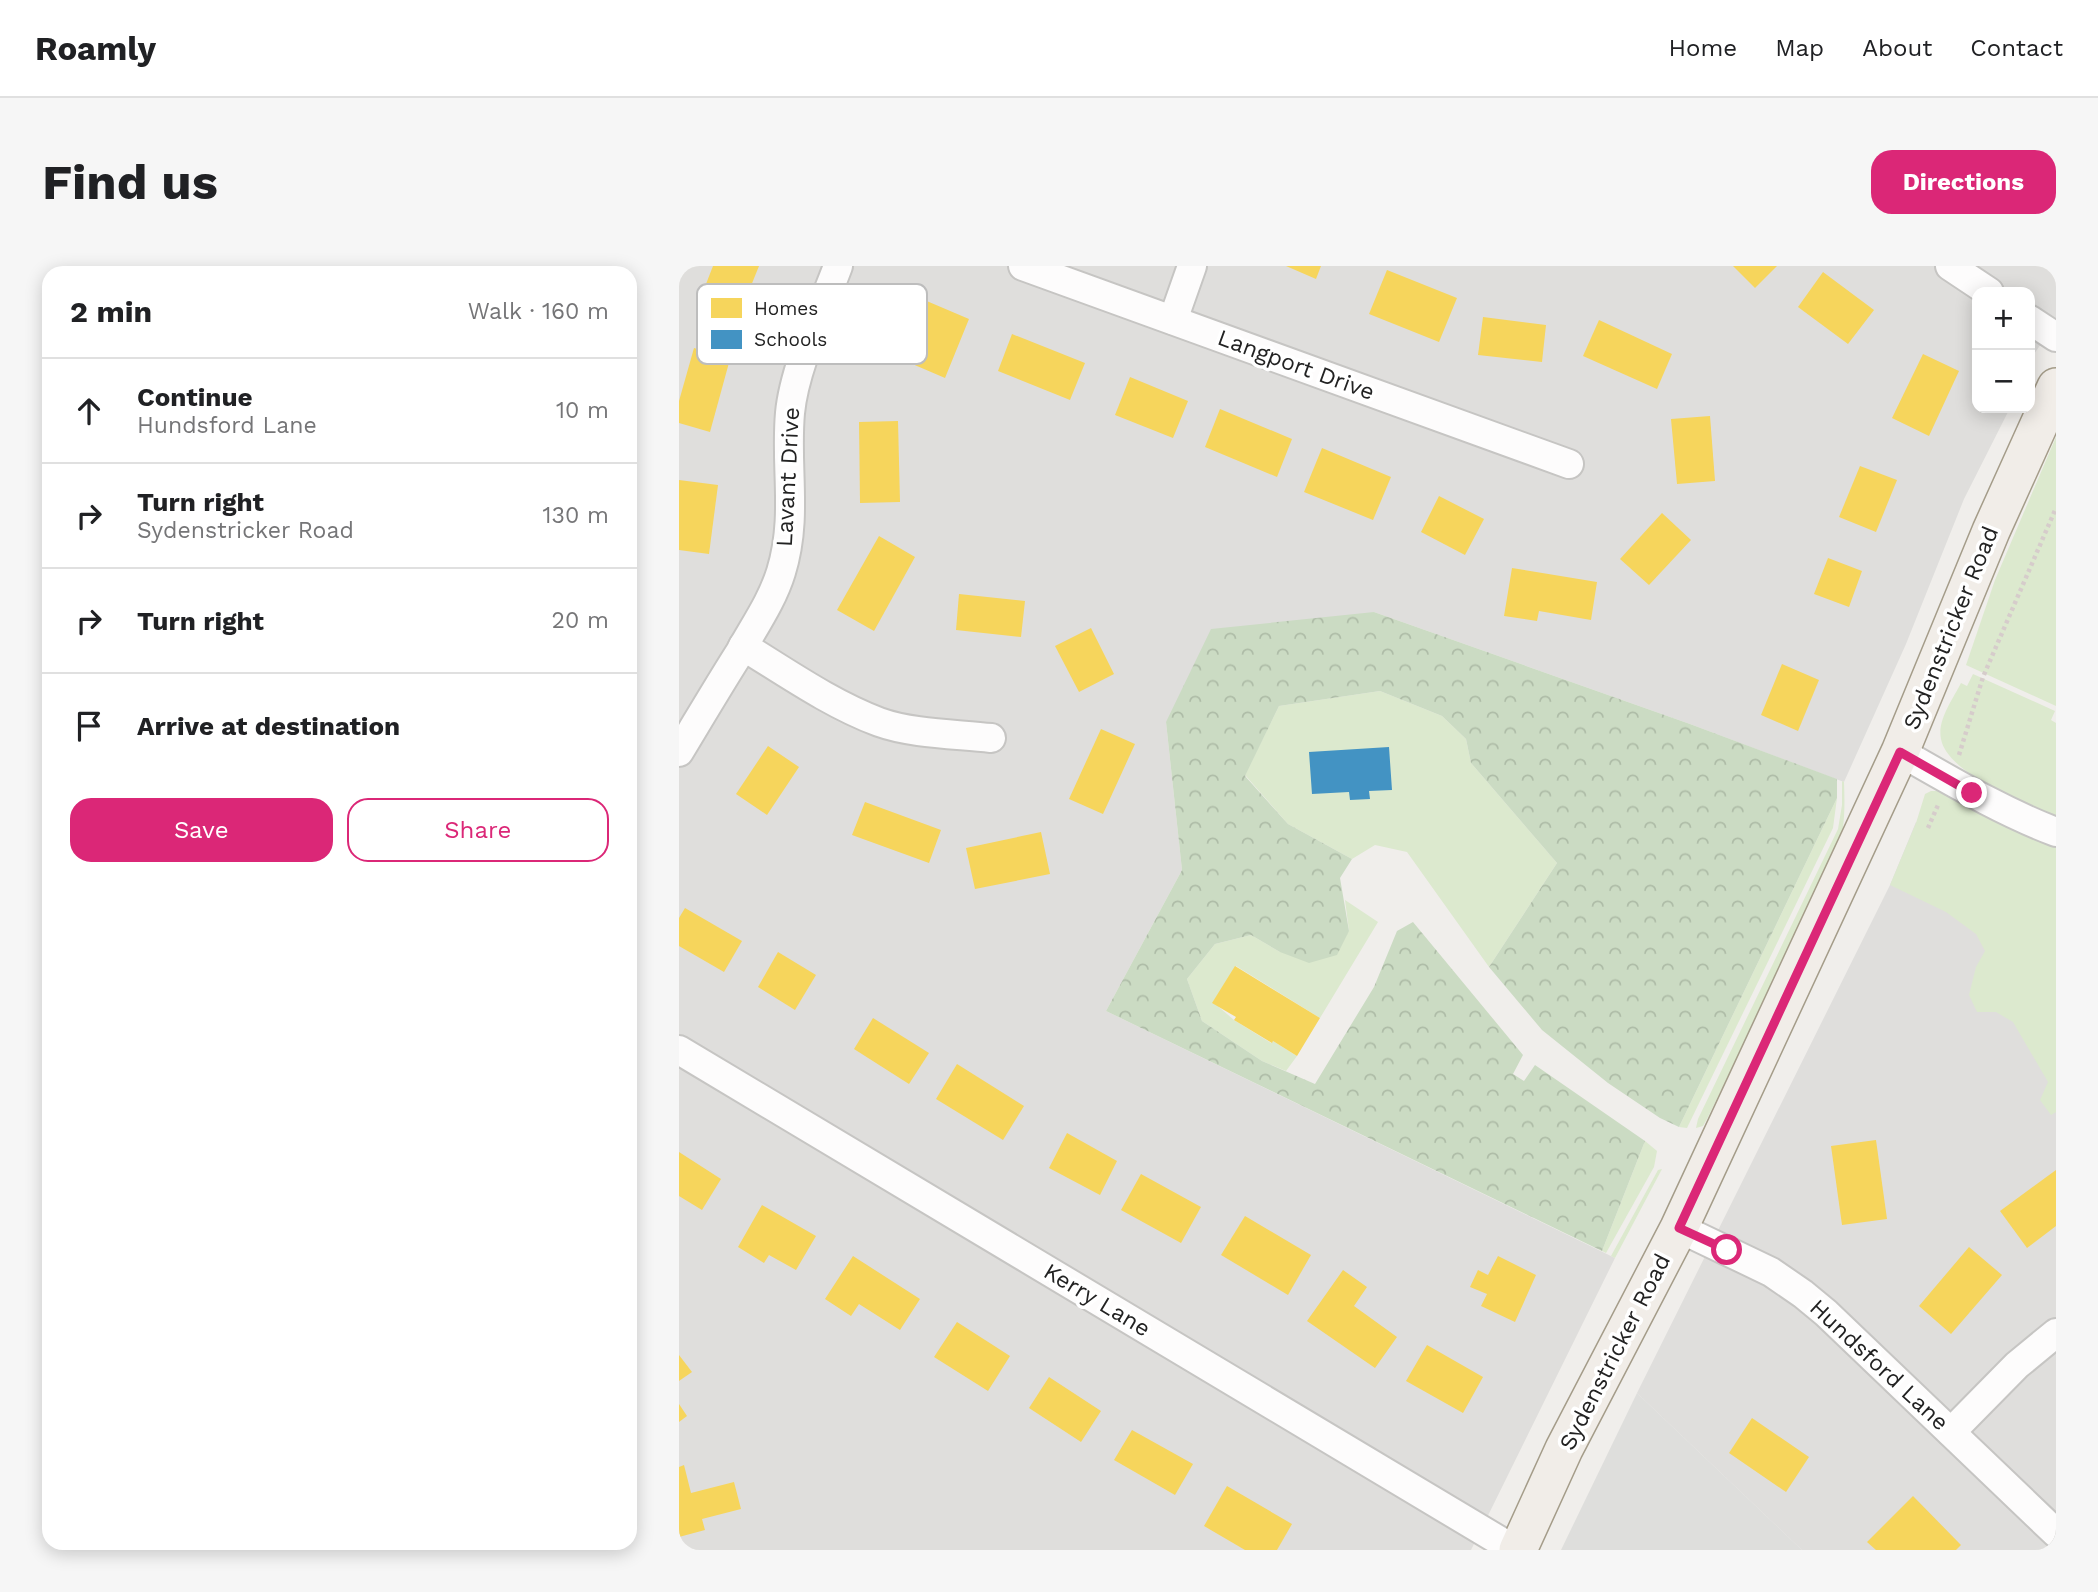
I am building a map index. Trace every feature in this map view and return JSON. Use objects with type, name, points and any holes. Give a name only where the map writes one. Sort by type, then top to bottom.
[{"type":"main road","name":"Sydenstricker Road","points":[[1517,1550],[1564,1449],[1679,1228],[1900,752],[1991,531],[2056,387]]},
{"type":"street","name":"Lavant Drive","points":[[831,284],[838,266]]},
{"type":"street","name":"Langport Drive","points":[[1023,266],[1569,464]]},
{"type":"street","points":[[1173,320],[1192,266]]},
{"type":"street","points":[[1950,266],[1982,287]]},
{"type":"street","points":[[2035,323],[2056,337]]},
{"type":"street","name":"Lavant Drive","points":[[679,752],[771,600],[782,569],[791,524],[787,451],[790,409],[802,364]]},
{"type":"street","points":[[743,646],[827,697],[882,723],[991,738]]},
{"type":"street","points":[[1900,752],[1983,799],[2056,832]]},
{"type":"street","name":"Kerry Lane","points":[[679,1050],[1517,1550]]},
{"type":"street","name":"Hundsford Lane","points":[[1679,1228],[1771,1272],[1803,1294],[2056,1533]]},
{"type":"street","points":[[1951,1432],[2017,1365],[2056,1333]]},
{"type":"path","points":[[1957,762],[1983,677],[2056,508]]},
{"type":"path","points":[[1928,828],[1943,795]]},
{"type":"shaded area","points":[[679,266],[2056,266],[2056,322],[2035,353],[2035,287],[1972,287],[1972,413],[2007,413],[1964,499],[1906,644],[1844,782],[1690,724],[1374,612],[1166,722],[1182,870],[1106,1011],[1615,1258],[1471,1550],[679,1550]]},
{"type":"shaded area","points":[[1916,822],[2056,890],[2056,1550],[1802,1550],[1637,1393],[1890,885]]},
{"type":"shaded area","points":[[1637,1393],[1802,1550],[1561,1550]]},
{"type":"green space","points":[[2056,437],[2056,706],[1966,665],[1995,580]]},
{"type":"green space","points":[[1374,612],[1837,779],[1837,798],[1679,1127],[1660,1118],[1608,1083],[1542,1030],[1489,967],[1557,863],[1471,763],[1466,739],[1442,716],[1380,691],[1279,706],[1245,776],[1288,824],[1352,859],[1340,878],[1349,931],[1337,955],[1309,963],[1280,952],[1251,935],[1215,944],[1187,979],[1202,1021],[1262,1061],[1315,1084],[1374,987],[1397,931],[1413,922],[1523,1055],[1513,1074],[1524,1081],[1535,1065],[1645,1141],[1602,1251],[1106,1011],[1182,870],[1166,722],[1211,629]]},
{"type":"green space","points":[[1973,674],[2055,711],[2051,720],[2056,723],[2056,818],[1972,776],[1946,752],[1940,732],[1943,717],[1961,683],[1967,686]]},
{"type":"green space","points":[[1380,691],[1442,716],[1466,739],[1471,763],[1557,863],[1489,967],[1407,852],[1375,845],[1352,859],[1288,824],[1245,775],[1279,706]]},
{"type":"green space","points":[[1842,781],[1844,818],[1837,854],[1707,1119],[1703,1126],[1696,1128],[1838,829]]},
{"type":"green space","points":[[1937,791],[1998,822],[2056,846],[2056,1112],[2051,1115],[2040,1100],[2048,1082],[2013,1022],[1996,1012],[1977,1012],[1969,995],[1976,967],[1985,951],[1976,934],[1946,912],[1890,885],[1925,794]]},
{"type":"green space","points":[[1837,798],[1833,828],[1687,1128],[1679,1127]]},
{"type":"green space","points":[[1345,900],[1378,922],[1320,1018],[1236,966],[1213,1002],[1234,1020],[1297,1056],[1286,1071],[1262,1061],[1202,1021],[1187,979],[1215,944],[1251,935],[1280,952],[1349,931]]},
{"type":"green space","points":[[1645,1141],[1657,1151],[1654,1167],[1606,1253],[1602,1251]]},
{"type":"green space","points":[[1662,1169],[1615,1258],[1611,1256],[1658,1170]]},
{"type":"building: Homes","points":[[713,266],[759,266],[752,284],[706,284]]},
{"type":"building: Homes","points":[[1286,266],[1321,266],[1316,279]]},
{"type":"building: Homes","points":[[1733,266],[1777,266],[1755,288]]},
{"type":"building: Homes","points":[[1387,270],[1457,298],[1439,342],[1369,314]]},
{"type":"building: Homes","points":[[1823,272],[1874,310],[1848,344],[1798,307]]},
{"type":"building: Homes","points":[[927,301],[969,319],[945,378],[912,364],[927,364]]},
{"type":"building: Homes","points":[[1483,317],[1546,325],[1542,362],[1478,355]]},
{"type":"building: Homes","points":[[1599,320],[1672,354],[1657,389],[1583,356]]},
{"type":"building: Homes","points":[[1012,334],[1085,363],[1070,400],[998,371]]},
{"type":"building: Homes","points":[[694,348],[697,349],[697,364],[729,364],[710,432],[679,423],[679,401]]},
{"type":"building: Homes","points":[[1923,354],[1959,371],[1929,436],[1892,418]]},
{"type":"building: Homes","points":[[1130,377],[1188,401],[1173,438],[1115,415]]},
{"type":"building: Homes","points":[[1220,409],[1292,439],[1277,477],[1205,447]]},
{"type":"building: Homes","points":[[1710,416],[1715,481],[1677,484],[1671,419]]},
{"type":"building: Homes","points":[[898,421],[900,502],[860,503],[859,422]]},
{"type":"building: Homes","points":[[1322,448],[1391,477],[1373,520],[1304,492]]},
{"type":"building: Homes","points":[[1860,466],[1897,480],[1876,532],[1839,517]]},
{"type":"building: Homes","points":[[679,480],[718,485],[709,554],[679,550]]},
{"type":"building: Homes","points":[[1439,496],[1484,519],[1465,555],[1421,532]]},
{"type":"building: Homes","points":[[1662,513],[1691,540],[1649,585],[1620,559]]},
{"type":"building: Homes","points":[[879,536],[915,557],[874,631],[837,610]]},
{"type":"building: Homes","points":[[1828,558],[1862,571],[1849,607],[1814,594]]},
{"type":"building: Homes","points":[[1512,568],[1597,582],[1591,620],[1539,611],[1537,621],[1504,616]]},
{"type":"building: Homes","points":[[959,594],[1025,601],[1021,637],[956,630]]},
{"type":"building: Homes","points":[[1091,628],[1114,674],[1079,692],[1055,646]]},
{"type":"building: Homes","points":[[1782,664],[1819,680],[1798,731],[1761,715]]},
{"type":"building: Homes","points":[[1101,729],[1135,744],[1103,814],[1069,799]]},
{"type":"building: Homes","points":[[768,746],[799,767],[767,815],[736,794]]},
{"type":"building: Homes","points":[[865,802],[941,830],[929,863],[852,835]]},
{"type":"building: Homes","points":[[1041,832],[1050,874],[975,889],[966,848]]},
{"type":"building: Homes","points":[[685,908],[742,941],[724,972],[679,946],[679,918]]},
{"type":"building: Homes","points":[[778,952],[816,975],[795,1010],[758,987]]},
{"type":"building: Homes","points":[[1235,966],[1320,1018],[1297,1056],[1234,1020],[1236,1017],[1212,1003]]},
{"type":"building: Homes","points":[[873,1018],[929,1053],[909,1084],[854,1049]]},
{"type":"building: Homes","points":[[957,1064],[1024,1106],[1003,1140],[936,1099]]},
{"type":"building: Homes","points":[[1067,1133],[1117,1161],[1100,1195],[1049,1168]]},
{"type":"building: Homes","points":[[1876,1140],[1887,1219],[1842,1225],[1831,1146]]},
{"type":"building: Homes","points":[[679,1152],[721,1179],[702,1210],[679,1196]]},
{"type":"building: Homes","points":[[2056,1170],[2056,1226],[2027,1248],[2000,1211]]},
{"type":"building: Homes","points":[[1141,1174],[1201,1207],[1181,1243],[1121,1210]]},
{"type":"building: Homes","points":[[762,1205],[816,1236],[796,1270],[769,1255],[764,1263],[738,1247]]},
{"type":"building: Homes","points":[[1245,1216],[1311,1255],[1288,1295],[1221,1255]]},
{"type":"building: Homes","points":[[1969,1247],[2002,1275],[1951,1334],[1919,1306]]},
{"type":"building: Homes","points":[[853,1256],[920,1299],[900,1330],[859,1304],[851,1316],[825,1299]]},
{"type":"building: Homes","points":[[1498,1256],[1536,1275],[1515,1322],[1481,1306],[1487,1294],[1470,1287],[1478,1270],[1488,1275]]},
{"type":"building: Homes","points":[[1343,1270],[1367,1287],[1354,1306],[1397,1337],[1375,1368],[1307,1321]]},
{"type":"building: Homes","points":[[957,1322],[1010,1356],[988,1391],[934,1357]]},
{"type":"building: Homes","points":[[1427,1345],[1483,1377],[1463,1413],[1406,1381]]},
{"type":"building: Homes","points":[[679,1355],[692,1372],[679,1381]]},
{"type":"building: Homes","points":[[1049,1377],[1101,1411],[1081,1442],[1029,1408]]},
{"type":"building: Homes","points":[[679,1404],[687,1416],[679,1422]]},
{"type":"building: Homes","points":[[1752,1418],[1809,1457],[1786,1492],[1729,1453]]},
{"type":"building: Homes","points":[[1132,1430],[1193,1464],[1175,1495],[1114,1460]]},
{"type":"building: Homes","points":[[684,1465],[691,1493],[734,1482],[741,1509],[702,1519],[705,1530],[679,1537],[679,1467]]},
{"type":"building: Homes","points":[[1227,1486],[1292,1524],[1277,1550],[1245,1550],[1204,1526]]},
{"type":"building: Homes","points":[[1913,1496],[1961,1545],[1956,1550],[1876,1550],[1867,1542]]},
{"type":"building: Schools","points":[[1389,747],[1392,790],[1369,791],[1370,799],[1350,800],[1349,792],[1312,794],[1309,752]]},
{"type":"route","points":[[1727,1250],[1679,1228],[1900,752],[1972,793]]}]
